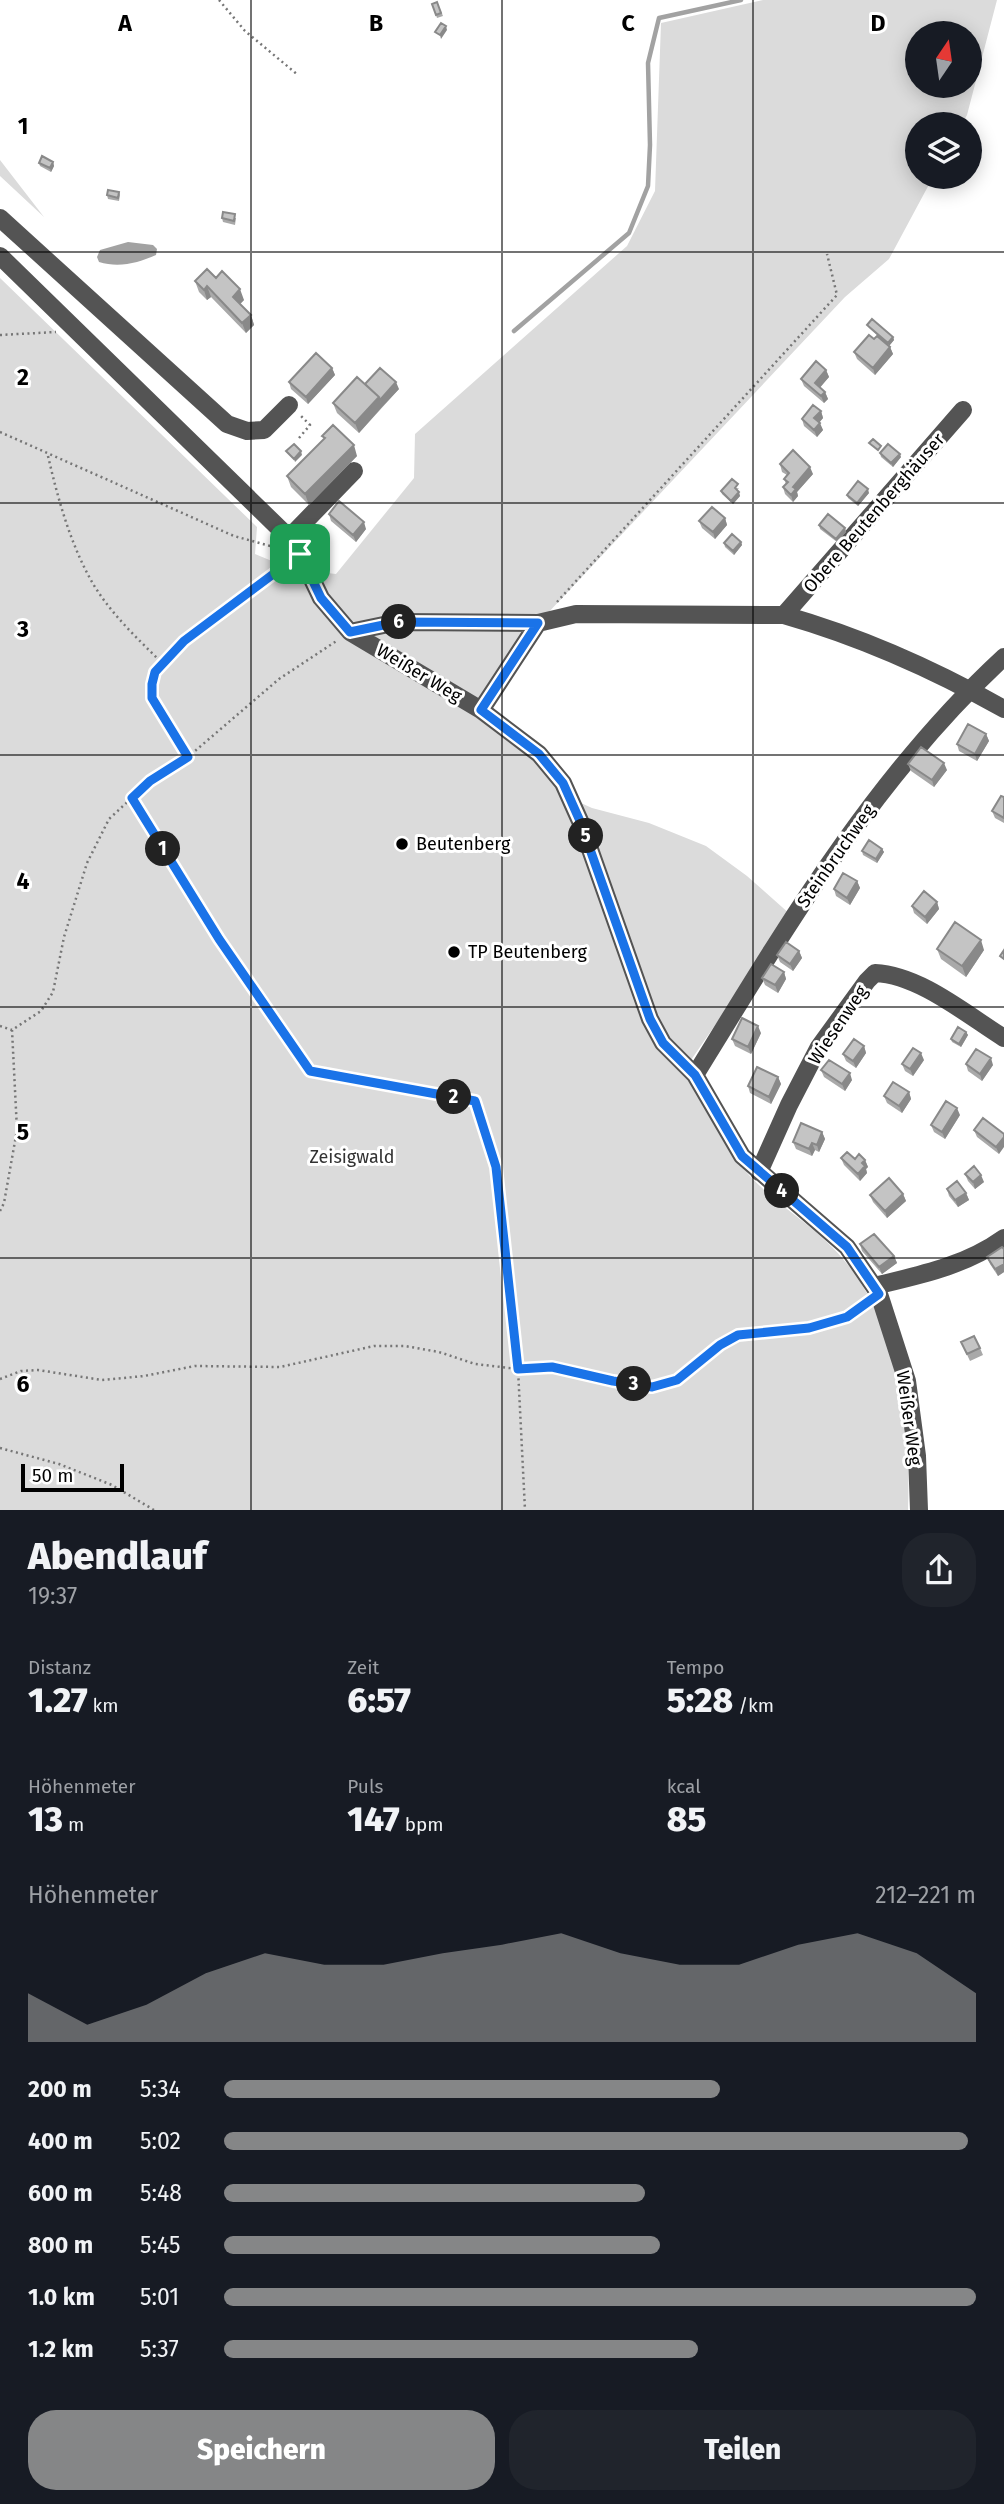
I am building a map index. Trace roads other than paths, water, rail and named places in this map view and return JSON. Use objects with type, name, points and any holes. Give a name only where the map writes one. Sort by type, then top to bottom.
[{"type":"street","points":[[0,218],[227,424],[247,431],[264,430],[295,411]]},
{"type":"street","name":"Weißer Weg","points":[[0,256],[77,330],[281,543],[300,554],[321,598],[350,632],[481,710],[539,754],[563,783],[580,821],[650,1019],[663,1043],[695,1075],[742,1156],[847,1247],[876,1290],[907,1381],[917,1456],[919,1510]]},
{"type":"street","name":"Obere Beutenberghäuser","points":[[785,615],[963,410]]},
{"type":"street","points":[[281,543],[354,471]]},
{"type":"street","name":"Obere Beutenberghäuser","points":[[350,632],[398,622],[538,623],[576,614],[785,615],[916,664],[1004,709]]},
{"type":"street","points":[[481,710],[538,623]]},
{"type":"street","name":"Steinbruchweg","points":[[695,1075],[797,910],[865,813],[899,769],[969,689],[1004,657]]},
{"type":"street","name":"Wiesenweg","points":[[759,1172],[819,1047],[875,973],[887,974],[926,988],[1004,1038]]},
{"type":"street","points":[[876,1290],[944,1269],[984,1252],[1004,1238]]},
{"type":"waterway","points":[[514,331],[629,233],[648,186],[648,63],[659,18],[741,0]]},
{"type":"place","name":"Beutenberg","points":[[402,844]]},
{"type":"place","name":"TP Beutenberg","points":[[454,952]]},
{"type":"park label","name":"Zeisigwald","points":[[352,1157]]}]
